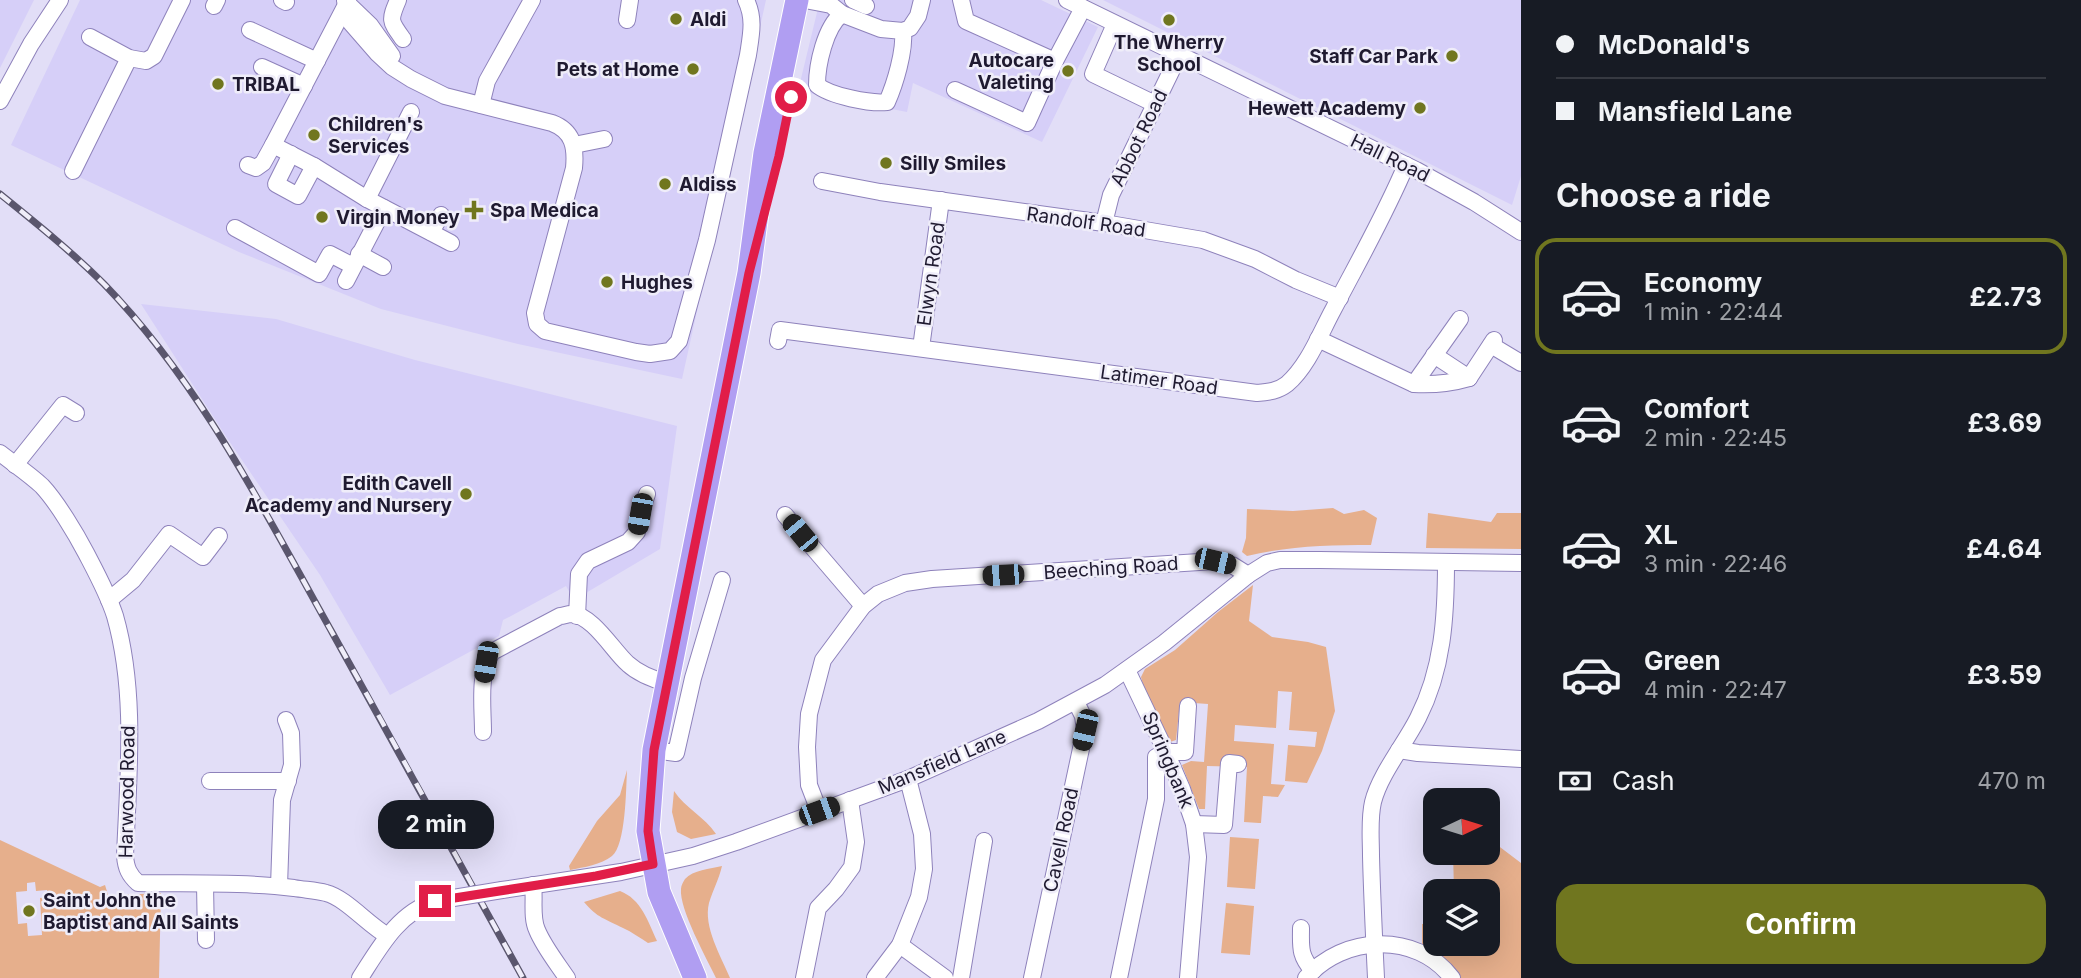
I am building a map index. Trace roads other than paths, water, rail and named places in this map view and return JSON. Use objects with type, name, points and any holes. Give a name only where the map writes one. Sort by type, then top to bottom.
[{"type":"highway","points":[[695,978],[659,892],[653,864],[648,831],[654,750],[749,273],[765,153],[797,0]]},
{"type":"highway","points":[[749,273],[783,141],[827,4]]},
{"type":"street","points":[[0,101],[31,44],[60,0]]},
{"type":"street","points":[[90,37],[129,58],[146,61],[154,56],[182,0]]},
{"type":"street","points":[[398,0],[392,14],[392,24],[403,39]]},
{"type":"street","points":[[481,105],[487,81],[531,0]]},
{"type":"street","points":[[627,20],[630,0]]},
{"type":"street","points":[[347,1],[351,23],[378,54],[411,79],[445,96],[561,127],[570,134],[574,145],[574,168],[535,313],[537,324],[545,331],[650,354],[670,351],[679,341],[706,240],[748,55],[753,26],[746,0]]},
{"type":"street","points":[[827,4],[881,29],[903,31],[910,28],[918,16],[922,0]]},
{"type":"street","points":[[961,0],[966,21],[1055,61]]},
{"type":"street","name":"Hall Road","points":[[1067,0],[1406,165],[1474,202],[1521,232]]},
{"type":"street","points":[[252,166],[263,163],[347,1]]},
{"type":"street","points":[[827,4],[835,19],[817,70],[817,85],[824,91],[873,104],[887,102],[893,89],[903,31]]},
{"type":"street","points":[[955,90],[1027,123],[1083,8]]},
{"type":"street","points":[[1115,24],[1094,74],[1155,104]]},
{"type":"street","points":[[250,30],[317,61]]},
{"type":"street","name":"Abbot Road","points":[[1104,223],[1111,195],[1179,55]]},
{"type":"street","points":[[73,170],[129,58]]},
{"type":"street","points":[[262,67],[304,86]]},
{"type":"street","points":[[367,199],[411,112]]},
{"type":"street","points":[[574,145],[604,139]]},
{"type":"street","points":[[273,145],[451,243]]},
{"type":"street","points":[[291,154],[275,184],[299,196],[314,166]]},
{"type":"street","name":"Latimer Road","points":[[781,329],[1257,393],[1276,391],[1299,371],[1318,339],[1392,199],[1406,165]]},
{"type":"street","name":"Randolf Road","points":[[822,181],[1203,240],[1255,259],[1340,298]]},
{"type":"street","name":"Elwyn Road","points":[[921,348],[941,200]]},
{"type":"street","points":[[346,281],[384,208]]},
{"type":"street","points":[[431,232],[440,215]]},
{"type":"street","points":[[235,228],[319,274],[330,254],[383,267]]},
{"type":"street","points":[[1414,384],[1460,319]]},
{"type":"street","points":[[1318,339],[1414,384],[1436,384],[1469,378],[1492,342],[1521,363]]},
{"type":"street","points":[[1434,355],[1469,378]]},
{"type":"street","points":[[15,465],[63,405],[76,413]]},
{"type":"street","name":"Harwood Road","points":[[0,453],[43,487],[79,538],[109,600],[121,643],[128,701],[126,867],[138,884],[279,886],[326,892],[388,936]]},
{"type":"street","points":[[577,616],[579,574],[588,561],[628,542],[638,532],[640,514],[648,494]]},
{"type":"street","points":[[785,515],[863,606]]},
{"type":"street","points":[[109,600],[133,580],[169,534],[203,557],[219,536]]},
{"type":"street","name":"Mansfield Lane","points":[[360,978],[388,936],[420,906],[435,901],[621,872],[684,859],[908,779],[1038,722],[1127,670],[1267,563],[1363,560],[1521,563]]},
{"type":"street","name":"Beeching Road","points":[[819,811],[809,785],[807,747],[811,704],[823,660],[863,606],[878,594],[905,583],[932,579],[1215,561],[1232,565],[1248,575]]},
{"type":"street","points":[[1376,978],[1371,830],[1373,802],[1432,686],[1440,659],[1446,609],[1446,562]]},
{"type":"street","points":[[654,750],[676,753],[693,678],[722,580]]},
{"type":"street","points":[[483,732],[483,676],[486,662],[492,652],[560,616],[571,614],[588,622],[611,643],[627,663],[643,675],[667,684]]},
{"type":"street","name":"Springbank","points":[[1127,670],[1169,758],[1194,824],[1198,857],[1188,978]]},
{"type":"street","name":"Cavell Road","points":[[1032,978],[1085,730],[1083,716],[1076,702]]},
{"type":"street","points":[[1119,978],[1156,799],[1156,757],[1169,758],[1185,752],[1188,706]]},
{"type":"street","points":[[279,886],[282,800],[292,765],[293,750],[286,720]]},
{"type":"street","points":[[1399,750],[1521,759]]},
{"type":"street","points":[[1194,824],[1224,825],[1229,763],[1238,764]]},
{"type":"street","points":[[875,978],[900,945],[919,897],[924,869],[922,834],[908,779]]},
{"type":"street","points":[[210,781],[288,781]]},
{"type":"street","points":[[804,978],[818,908],[852,867],[856,842],[850,800]]},
{"type":"street","points":[[961,978],[984,841]]},
{"type":"street","points":[[205,884],[206,940]]},
{"type":"street","points":[[533,885],[537,930],[567,978]]},
{"type":"street","points":[[1301,928],[1301,954],[1309,974],[1337,954],[1358,946],[1374,944],[1414,950],[1434,960],[1452,978]]},
{"type":"street","points":[[900,945],[945,978]]},
{"type":"railway","points":[[0,194],[67,249],[104,284],[172,364],[202,407],[282,542],[523,978]]},
{"type":"place","name":"Aldi","points":[[676,19]]},
{"type":"place","name":"The Wherry School","points":[[1169,20]]},
{"type":"place","name":"Staff Car Park","points":[[1452,56]]},
{"type":"place","name":"Pets at Home","points":[[693,69]]},
{"type":"place","name":"Autocare Valeting","points":[[1068,71]]},
{"type":"place","name":"TRIBAL","points":[[218,84]]},
{"type":"place","name":"Hewett Academy","points":[[1420,108]]},
{"type":"place","name":"Children's Services","points":[[314,135]]},
{"type":"place","name":"Silly Smiles","points":[[886,163]]},
{"type":"place","name":"Aldiss","points":[[665,184]]},
{"type":"place","name":"Spa Medica","points":[[474,210]]},
{"type":"place","name":"Virgin Money","points":[[322,217]]},
{"type":"place","name":"Hughes","points":[[607,282]]},
{"type":"place","name":"Edith Cavell Academy and Nursery","points":[[466,494]]},
{"type":"place","name":"Saint John the Baptist and All Saints","points":[[29,911]]}]
